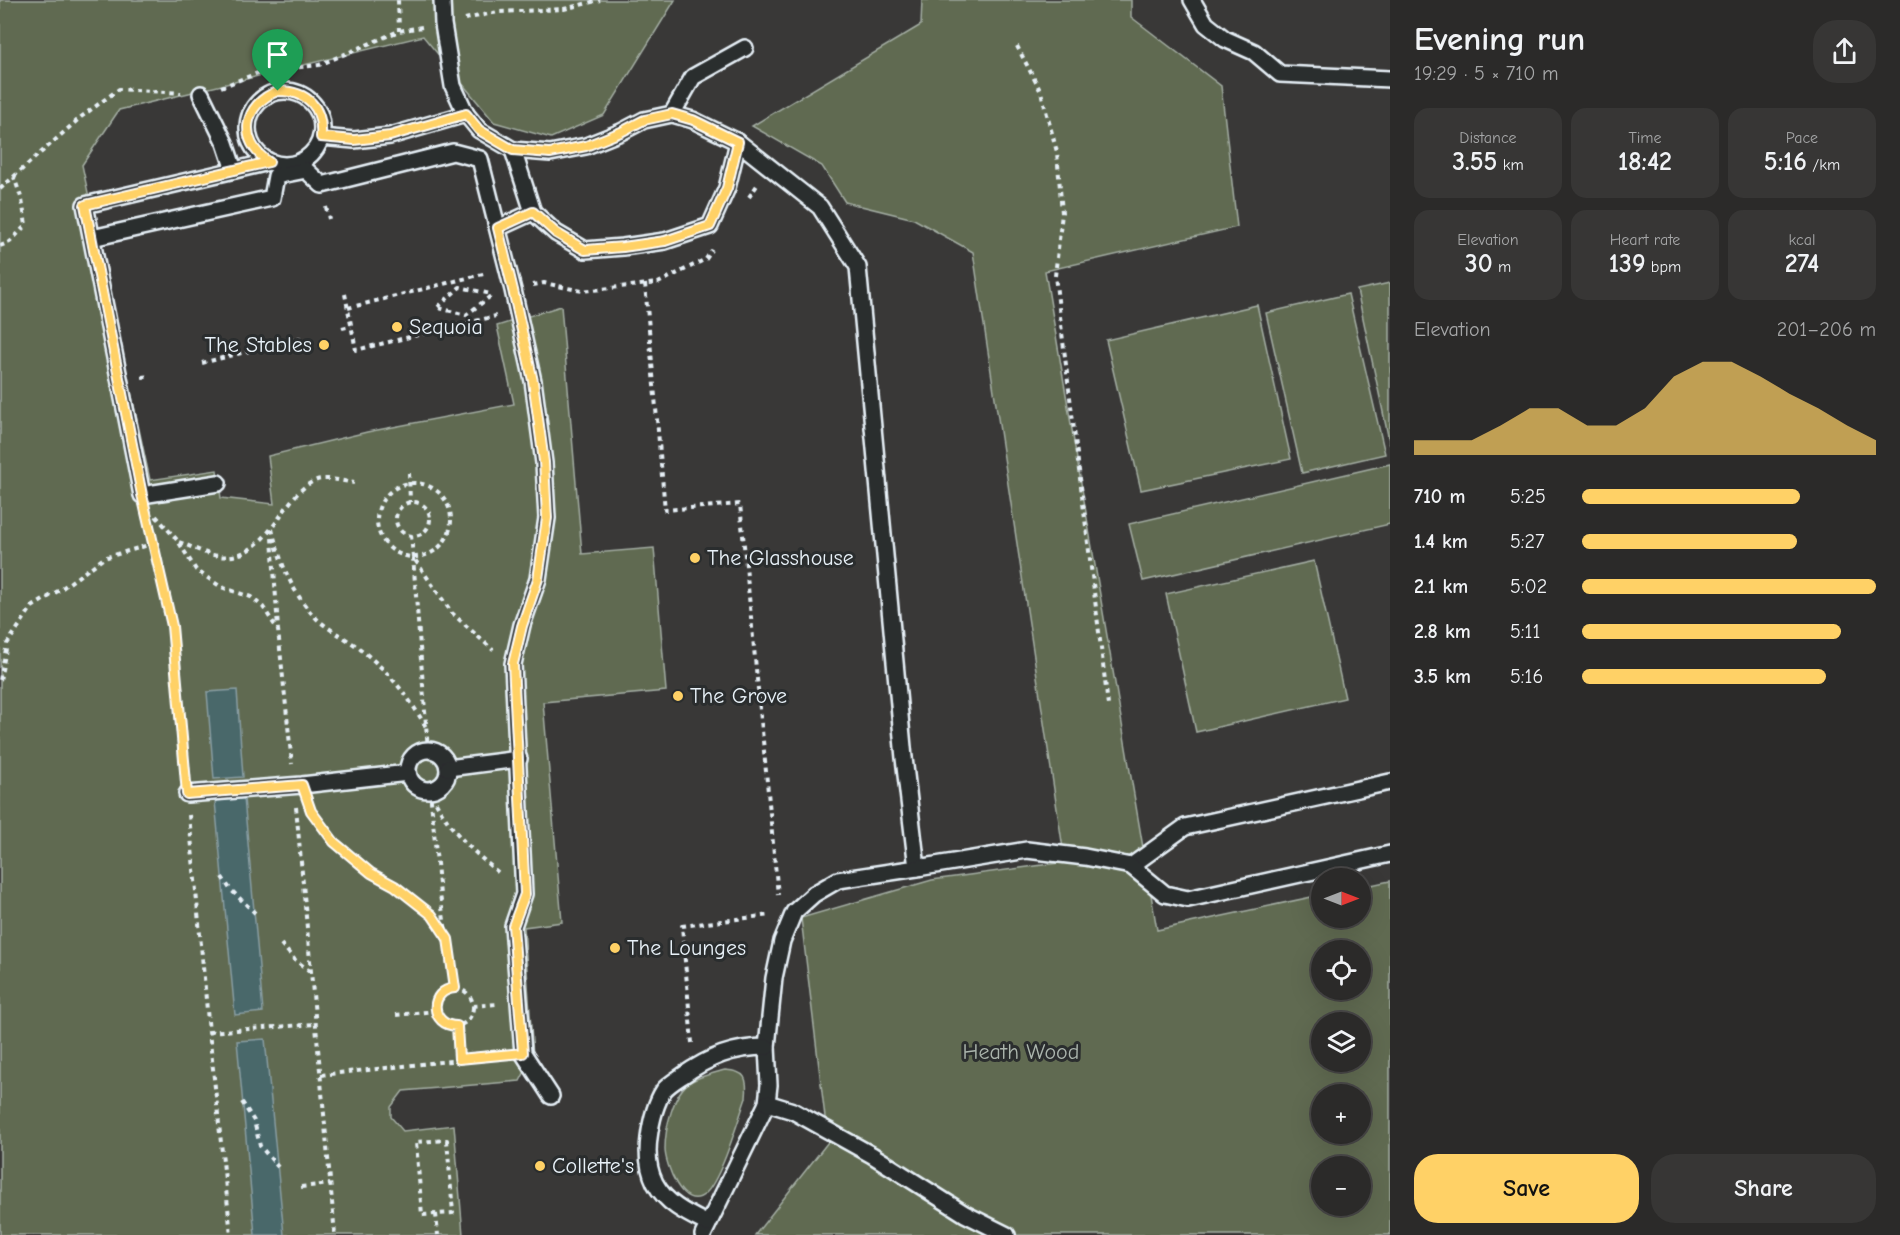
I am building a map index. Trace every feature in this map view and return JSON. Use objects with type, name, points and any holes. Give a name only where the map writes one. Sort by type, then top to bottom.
[{"type":"lane","points":[[442,0],[443,24],[453,86],[466,114],[479,130],[513,150],[550,153],[586,146],[644,120],[672,114],[693,120],[738,142],[820,207],[858,267],[904,758],[917,868]]},
{"type":"lane","points":[[1192,0],[1206,24],[1225,39],[1254,52],[1280,74],[1390,79]]},
{"type":"lane","points":[[672,114],[693,77],[744,48]]},
{"type":"lane","points":[[278,91],[290,91],[302,95],[319,113],[322,125],[317,147],[301,162],[290,165],[269,162],[254,149],[249,138],[248,126],[254,109],[267,96],[278,91]]},
{"type":"lane","points":[[201,94],[225,143],[234,170]]},
{"type":"lane","points":[[321,137],[354,140],[390,136],[466,114]]},
{"type":"lane","points":[[513,150],[533,212],[556,233],[585,250],[665,241],[710,226],[727,188],[738,142]]},
{"type":"lane","points":[[92,238],[272,198],[276,176],[306,170],[322,185],[453,152],[480,159],[533,381],[544,462],[547,518],[538,579],[522,626],[513,664],[525,888],[525,894],[513,926],[523,1053],[551,1096]]},
{"type":"lane","points":[[218,483],[142,495],[85,205],[269,162]]},
{"type":"lane","points":[[498,228],[533,212]]},
{"type":"lane","points":[[428,750],[444,757],[448,768],[446,780],[430,790],[418,788],[408,773],[411,759],[421,751],[428,750]]},
{"type":"lane","points":[[448,768],[519,759]]},
{"type":"lane","points":[[187,794],[408,773]]},
{"type":"lane","points":[[1131,867],[1185,827],[1390,782]]},
{"type":"lane","points":[[766,1047],[747,1047],[723,1053],[695,1067],[665,1088],[656,1108],[650,1129],[648,1150],[650,1170],[665,1196],[706,1229],[766,1103],[769,1085],[766,1047],[774,978],[782,941],[794,912],[814,894],[838,880],[1027,850],[1085,857],[1131,867],[1165,894],[1188,899],[1390,854]]},
{"type":"lane","points":[[766,1103],[793,1111],[872,1155],[964,1214],[1007,1235]]},
{"type":"path","points":[[398,0],[399,31]]},
{"type":"path","points":[[0,189],[81,117],[119,89],[201,94],[263,71],[319,65],[399,31],[498,12],[564,9],[600,0]]},
{"type":"path","points":[[1017,46],[1041,92],[1058,152],[1062,213],[1054,276],[1108,705]]},
{"type":"path","points":[[0,246],[10,242],[26,225],[22,200],[14,177]]},
{"type":"path","points":[[348,308],[493,272],[513,291]]},
{"type":"path","points":[[645,284],[665,510],[740,504],[777,881],[777,903]]},
{"type":"path","points":[[492,295],[466,315],[438,308],[460,286],[492,295],[513,291]]},
{"type":"path","points":[[345,294],[356,350],[498,315],[513,291]]},
{"type":"path","points":[[342,328],[351,326]]},
{"type":"path","points":[[202,363],[301,339]]},
{"type":"path","points":[[409,473],[410,502]]},
{"type":"path","points":[[178,541],[220,556],[235,556],[251,549],[272,529],[294,497],[310,483],[320,479],[354,483]]},
{"type":"path","points":[[409,483],[428,485],[439,492],[447,502],[451,514],[446,539],[437,549],[426,555],[413,557],[401,555],[383,541],[376,518],[384,496],[393,488],[409,483]]},
{"type":"path","points":[[142,495],[163,525],[178,541],[196,570],[221,587],[251,597],[263,607],[278,630]]},
{"type":"path","points":[[142,495],[172,626],[209,1032],[231,1235]]},
{"type":"path","points":[[410,502],[416,502],[425,507],[429,518],[429,524],[422,533],[411,536],[398,527],[396,517],[400,507],[410,502]]},
{"type":"path","points":[[272,529],[278,630],[298,785],[311,972],[336,1235]]},
{"type":"path","points":[[272,529],[292,587],[318,619],[359,648],[386,671],[414,704],[428,731]]},
{"type":"path","points":[[411,536],[428,750]]},
{"type":"path","points":[[0,680],[7,644],[32,607],[105,558],[152,544]]},
{"type":"path","points":[[413,557],[452,613],[489,648],[513,664]]},
{"type":"path","points":[[298,785],[311,811],[334,842],[371,873],[395,886],[432,915],[448,939]]},
{"type":"path","points":[[430,790],[441,814],[463,841],[506,878],[525,888]]},
{"type":"path","points":[[430,790],[440,895],[455,988]]},
{"type":"path","points":[[222,878],[255,913]]},
{"type":"path","points":[[695,1067],[682,926],[772,915],[775,909]]},
{"type":"path","points":[[282,944],[294,959],[311,972]]},
{"type":"path","points":[[449,988],[455,988],[465,991],[472,1000],[473,1006],[471,1017],[457,1026],[445,1024],[435,1011],[439,995],[449,988]]},
{"type":"path","points":[[396,1016],[435,1011]]},
{"type":"path","points":[[209,1032],[316,1024]]},
{"type":"path","points":[[457,1026],[459,1059]]},
{"type":"path","points":[[321,1075],[523,1053]]},
{"type":"path","points":[[242,1102],[254,1121],[260,1146],[278,1167]]},
{"type":"path","points":[[447,1140],[453,1213],[436,1214],[422,1215],[416,1142],[447,1140]]},
{"type":"path","points":[[301,1187],[330,1184]]},
{"type":"path","points":[[436,1214],[438,1235]]},
{"type":"green space","points":[[0,0],[675,0],[604,115],[551,138],[494,122],[423,36],[119,110],[82,165],[150,480],[217,470],[221,498],[274,504],[268,456],[367,432],[514,404],[497,326],[561,306],[582,554],[654,548],[666,691],[543,702],[562,922],[524,927],[533,1056],[520,1081],[403,1091],[391,1107],[391,1117],[403,1131],[454,1125],[463,1235],[0,1235]]},
{"type":"green space","name":"Heath Wood","points":[[922,0],[1131,0],[1131,17],[1221,86],[1237,227],[1045,271],[1157,930],[1311,897],[1311,928],[1371,928],[1371,885],[1390,881],[1390,1235],[755,1235],[828,1142],[801,918],[932,880],[1065,862],[973,252],[914,219],[845,202],[822,166],[752,126],[921,25]]},
{"type":"green space","points":[[1390,283],[1390,445],[1357,290]]},
{"type":"green space","points":[[1348,294],[1385,454],[1302,473],[1266,313]]},
{"type":"green space","points":[[1257,305],[1291,459],[1141,490],[1106,340]]},
{"type":"green space","points":[[1390,464],[1390,524],[1143,581],[1129,524]]},
{"type":"green space","points":[[1314,561],[1345,698],[1196,732],[1166,594]]},
{"type":"green space","points":[[725,1070],[737,1072],[744,1077],[747,1085],[746,1098],[723,1163],[711,1187],[697,1198],[689,1197],[677,1184],[668,1165],[665,1141],[668,1122],[684,1087],[703,1076]]},
{"type":"water","points":[[237,690],[243,777],[214,779],[207,692]]},
{"type":"water","points":[[244,798],[263,1012],[235,1015],[215,801]]},
{"type":"water","points":[[265,1039],[284,1235],[255,1235],[237,1041]]},
{"type":"place","name":"Sequoia","points":[[397,327]]},
{"type":"place","name":"The Stables","points":[[324,345]]},
{"type":"place","name":"The Glasshouse","points":[[695,558]]},
{"type":"place","name":"The Grove","points":[[678,696]]},
{"type":"place","name":"The Lounges","points":[[615,948]]},
{"type":"place","name":"Collette's","points":[[540,1166]]},
{"type":"route","points":[[278,91],[290,91],[302,95],[312,103],[319,113],[322,125],[321,137],[354,140],[390,136],[466,114],[479,130],[513,150],[550,153],[586,146],[644,120],[672,114],[693,120],[738,142],[727,188],[710,226],[665,241],[585,250],[556,233],[533,212],[498,228],[533,381],[544,462],[547,518],[538,579],[522,626],[513,664],[525,894],[513,926],[523,1053],[459,1059],[457,1026],[445,1024],[435,1011],[439,995],[449,988],[455,988],[448,939],[432,915],[395,886],[371,873],[334,842],[311,811],[302,785],[187,794],[172,626],[152,544],[85,205],[269,162],[254,149],[249,138],[248,126],[257,104],[278,91]]}]
